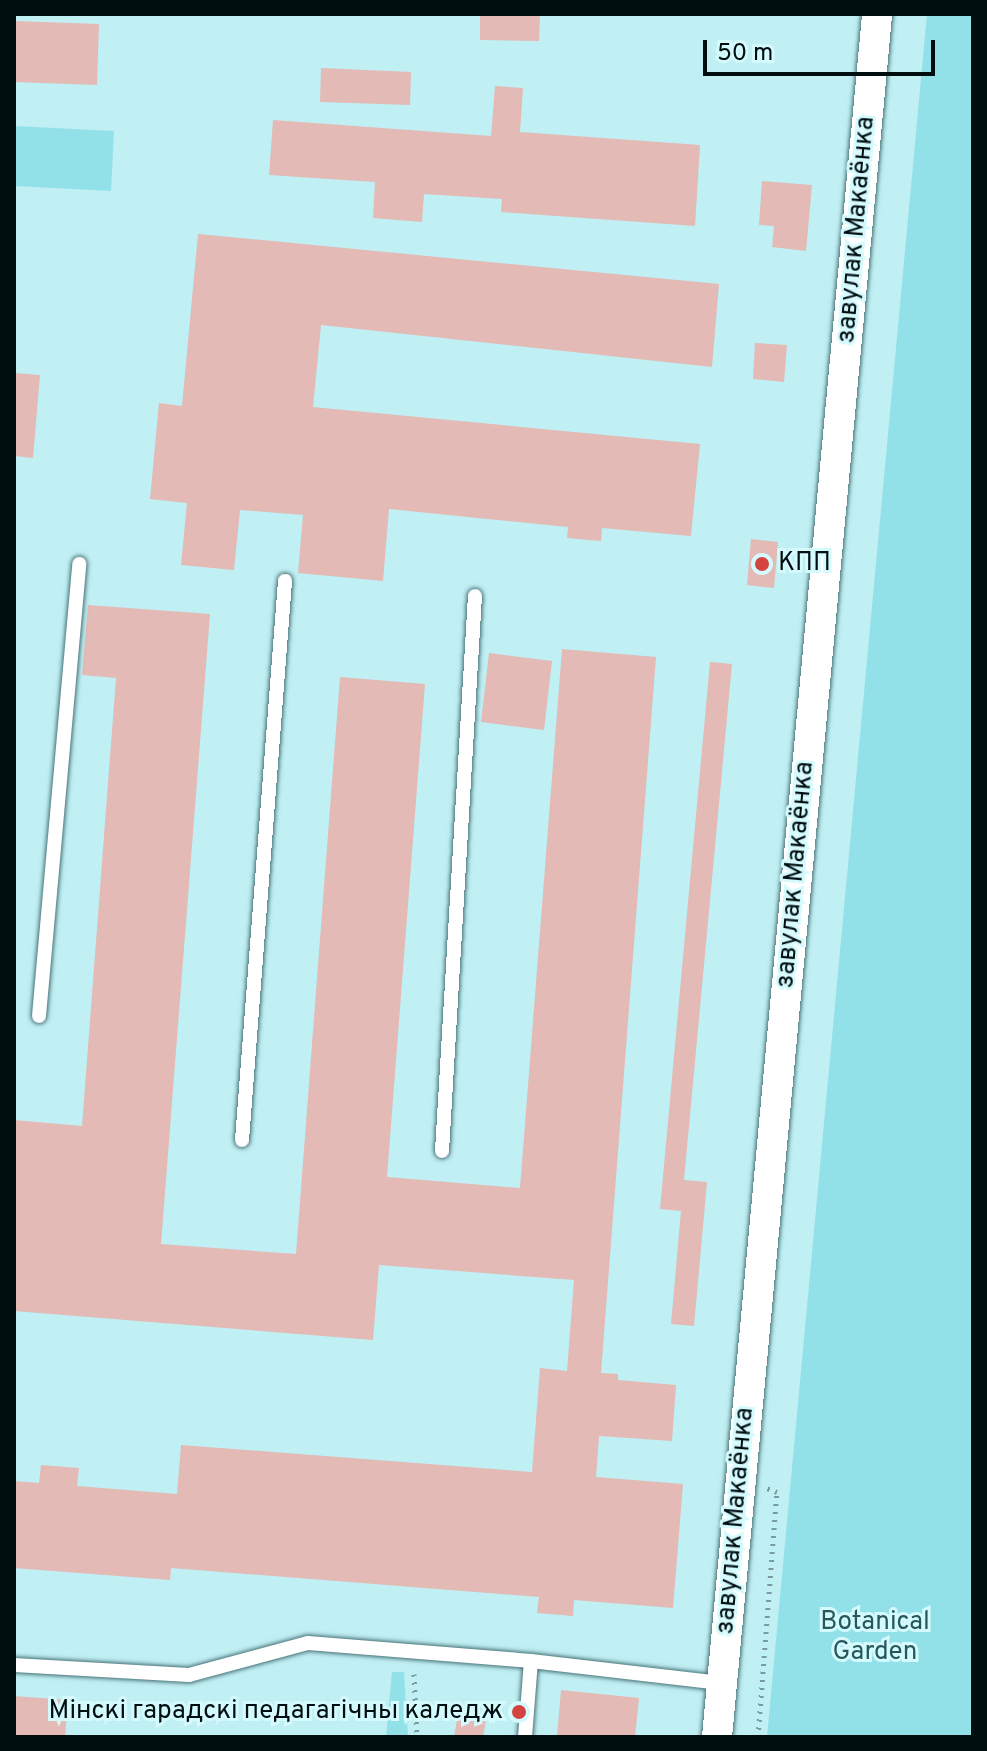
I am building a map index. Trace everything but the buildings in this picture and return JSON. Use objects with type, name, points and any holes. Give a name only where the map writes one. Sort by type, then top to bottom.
[{"type":"street","name":"завулак Макаёнка","points":[[717,1737],[877,14]]},
{"type":"lane","points":[[39,1016],[79,564]]},
{"type":"lane","points":[[242,1140],[285,581]]},
{"type":"lane","points":[[442,1151],[475,596]]},
{"type":"lane","points":[[14,1665],[189,1675],[308,1643],[413,1649],[721,1683]]},
{"type":"lane","points":[[525,1737],[531,1661]]},
{"type":"path","points":[[755,1483],[777,1492],[758,1737]]},
{"type":"path","points":[[413,1649],[417,1737]]},
{"type":"green space","name":"Botanical Garden","points":[[927,14],[973,14],[973,1737],[767,1737]]},
{"type":"green space","points":[[14,126],[114,131],[111,191],[14,186]]},
{"type":"green space","points":[[392,1672],[404,1672],[408,1737],[386,1737]]},
{"type":"place","name":"КПП","points":[[762,564]]},
{"type":"place","name":"Мінскі гарадскі педагагічны каледж","points":[[519,1712]]}]
